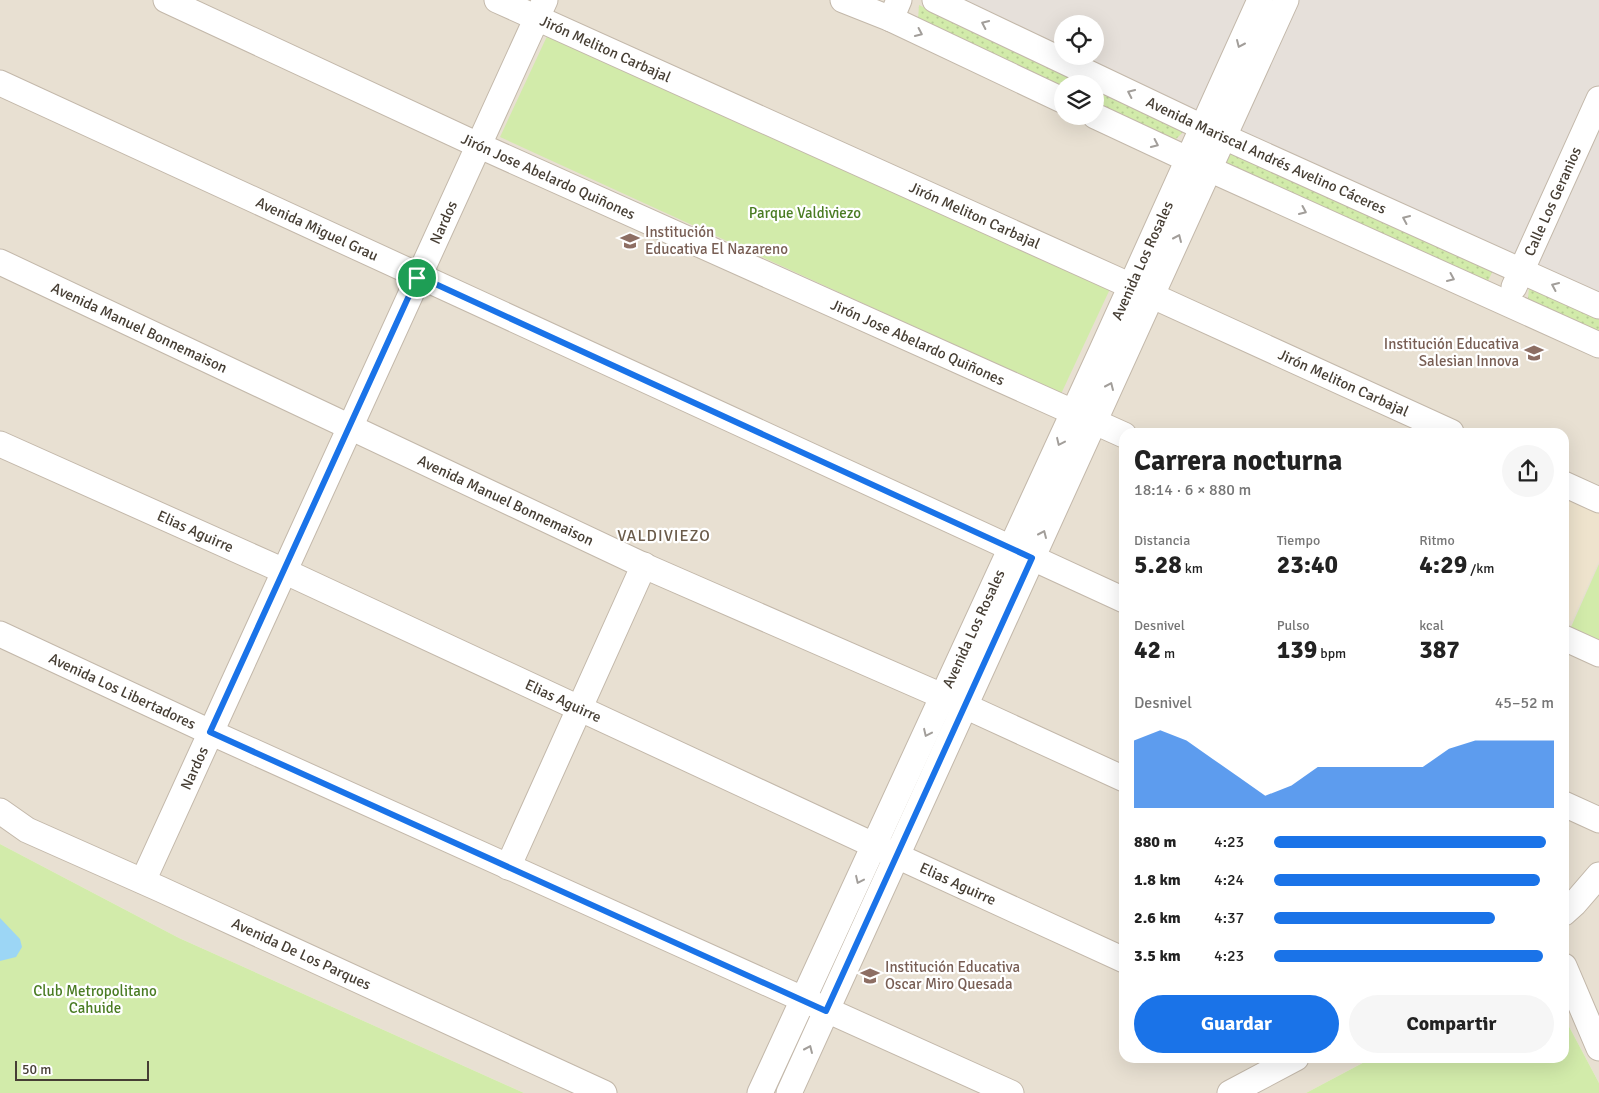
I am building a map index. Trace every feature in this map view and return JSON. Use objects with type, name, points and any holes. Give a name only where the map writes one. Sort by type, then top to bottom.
[{"type":"street","name":"Jirón Jose Abelardo Quiñones","points":[[166,0],[478,145],[1119,433]]},
{"type":"street","name":"Jirón Meliton Carbajal","points":[[497,0],[541,9],[1141,291],[1442,428]]},
{"type":"street","points":[[842,0],[895,10],[1054,96]]},
{"type":"street","name":"Avenida Mariscal Andrés Avelino Cáceres","points":[[935,0],[1213,132],[1599,306]]},
{"type":"street","name":"Avenida Los Rosales","points":[[1213,132],[1260,0]]},
{"type":"street","name":"Avenida Los Rosales","points":[[789,1093],[826,1011],[886,851],[1198,164],[1213,132],[1286,0]]},
{"type":"street","name":"Nardos","points":[[143,880],[541,9]]},
{"type":"street","name":"Avenida Miguel Grau","points":[[0,83],[1119,598]]},
{"type":"street","name":"Calle Los Geranios","points":[[1507,303],[1599,99]]},
{"type":"street","points":[[1104,120],[1599,345]]},
{"type":"street","name":"Avenida Manuel Bonnemaison","points":[[0,262],[644,565],[954,701],[1119,778]]},
{"type":"street","name":"Elias Aguirre","points":[[0,444],[284,571],[1119,958]]},
{"type":"street","points":[[1569,486],[1599,500]]},
{"type":"street","points":[[508,867],[644,565]]},
{"type":"street","name":"Avenida Los Libertadores","points":[[0,634],[210,732],[1010,1093]]},
{"type":"street","points":[[1569,640],[1599,654]]},
{"type":"street","points":[[1569,806],[1599,820]]},
{"type":"street","name":"Avenida De Los Parques","points":[[0,811],[27,830],[143,880],[604,1093]]},
{"type":"street","name":"Avenida Los Rosales","points":[[760,1093],[803,1001],[886,851]]},
{"type":"street","points":[[1569,908],[1599,875]]},
{"type":"street","points":[[1569,978],[1599,1048]]},
{"type":"street","points":[[1230,1093],[1280,1063]]},
{"type":"shaded area","points":[[0,0],[943,0],[1054,50],[1054,65],[1086,65],[1599,298],[1599,1083],[1569,1026],[1569,428],[1119,428],[1119,1063],[1363,1063],[1306,1093],[524,1093],[179,938],[0,844]]},
{"type":"shaded area","points":[[943,0],[1599,0],[1599,298],[1084,65],[1104,65],[1104,15],[1054,15],[1054,51]]},
{"type":"shaded area","points":[[1569,497],[1599,511],[1599,561],[1572,621],[1569,620]]},
{"type":"green space","points":[[919,5],[1068,75],[1054,75],[1054,84],[918,20]]},
{"type":"green space","name":"Parque Valdiviezo","points":[[549,32],[1110,289],[1061,394],[500,137]]},
{"type":"green space","points":[[1104,92],[1185,130],[1174,141],[1104,108]]},
{"type":"green space","points":[[1231,150],[1493,270],[1486,286],[1223,164]]},
{"type":"green space","points":[[1529,287],[1599,314],[1599,334],[1528,299]]},
{"type":"green space","points":[[1599,564],[1599,640],[1571,627]]},
{"type":"green space","name":"Club Metropolitano Cahuide","points":[[0,844],[179,938],[524,1093],[0,1093]]},
{"type":"green space","points":[[1569,1026],[1599,1083],[1599,1093],[1306,1093],[1363,1063],[1569,1063]]},
{"type":"water","points":[[0,918],[20,939],[22,947],[16,957],[0,961]]},
{"type":"place","name":"Institución Educativa El Nazareno","points":[[630,241]]},
{"type":"place","name":"Institución Educativa Salesian Innova","points":[[1534,353]]},
{"type":"place","name":"Institución Educativa Oscar Miro Quesada","points":[[870,976]]},
{"type":"district","name":"VALDIVIEZO","points":[[664,535]]},
{"type":"route","points":[[418,276],[1032,558],[826,1011],[210,732],[417,278],[418,276]]}]
